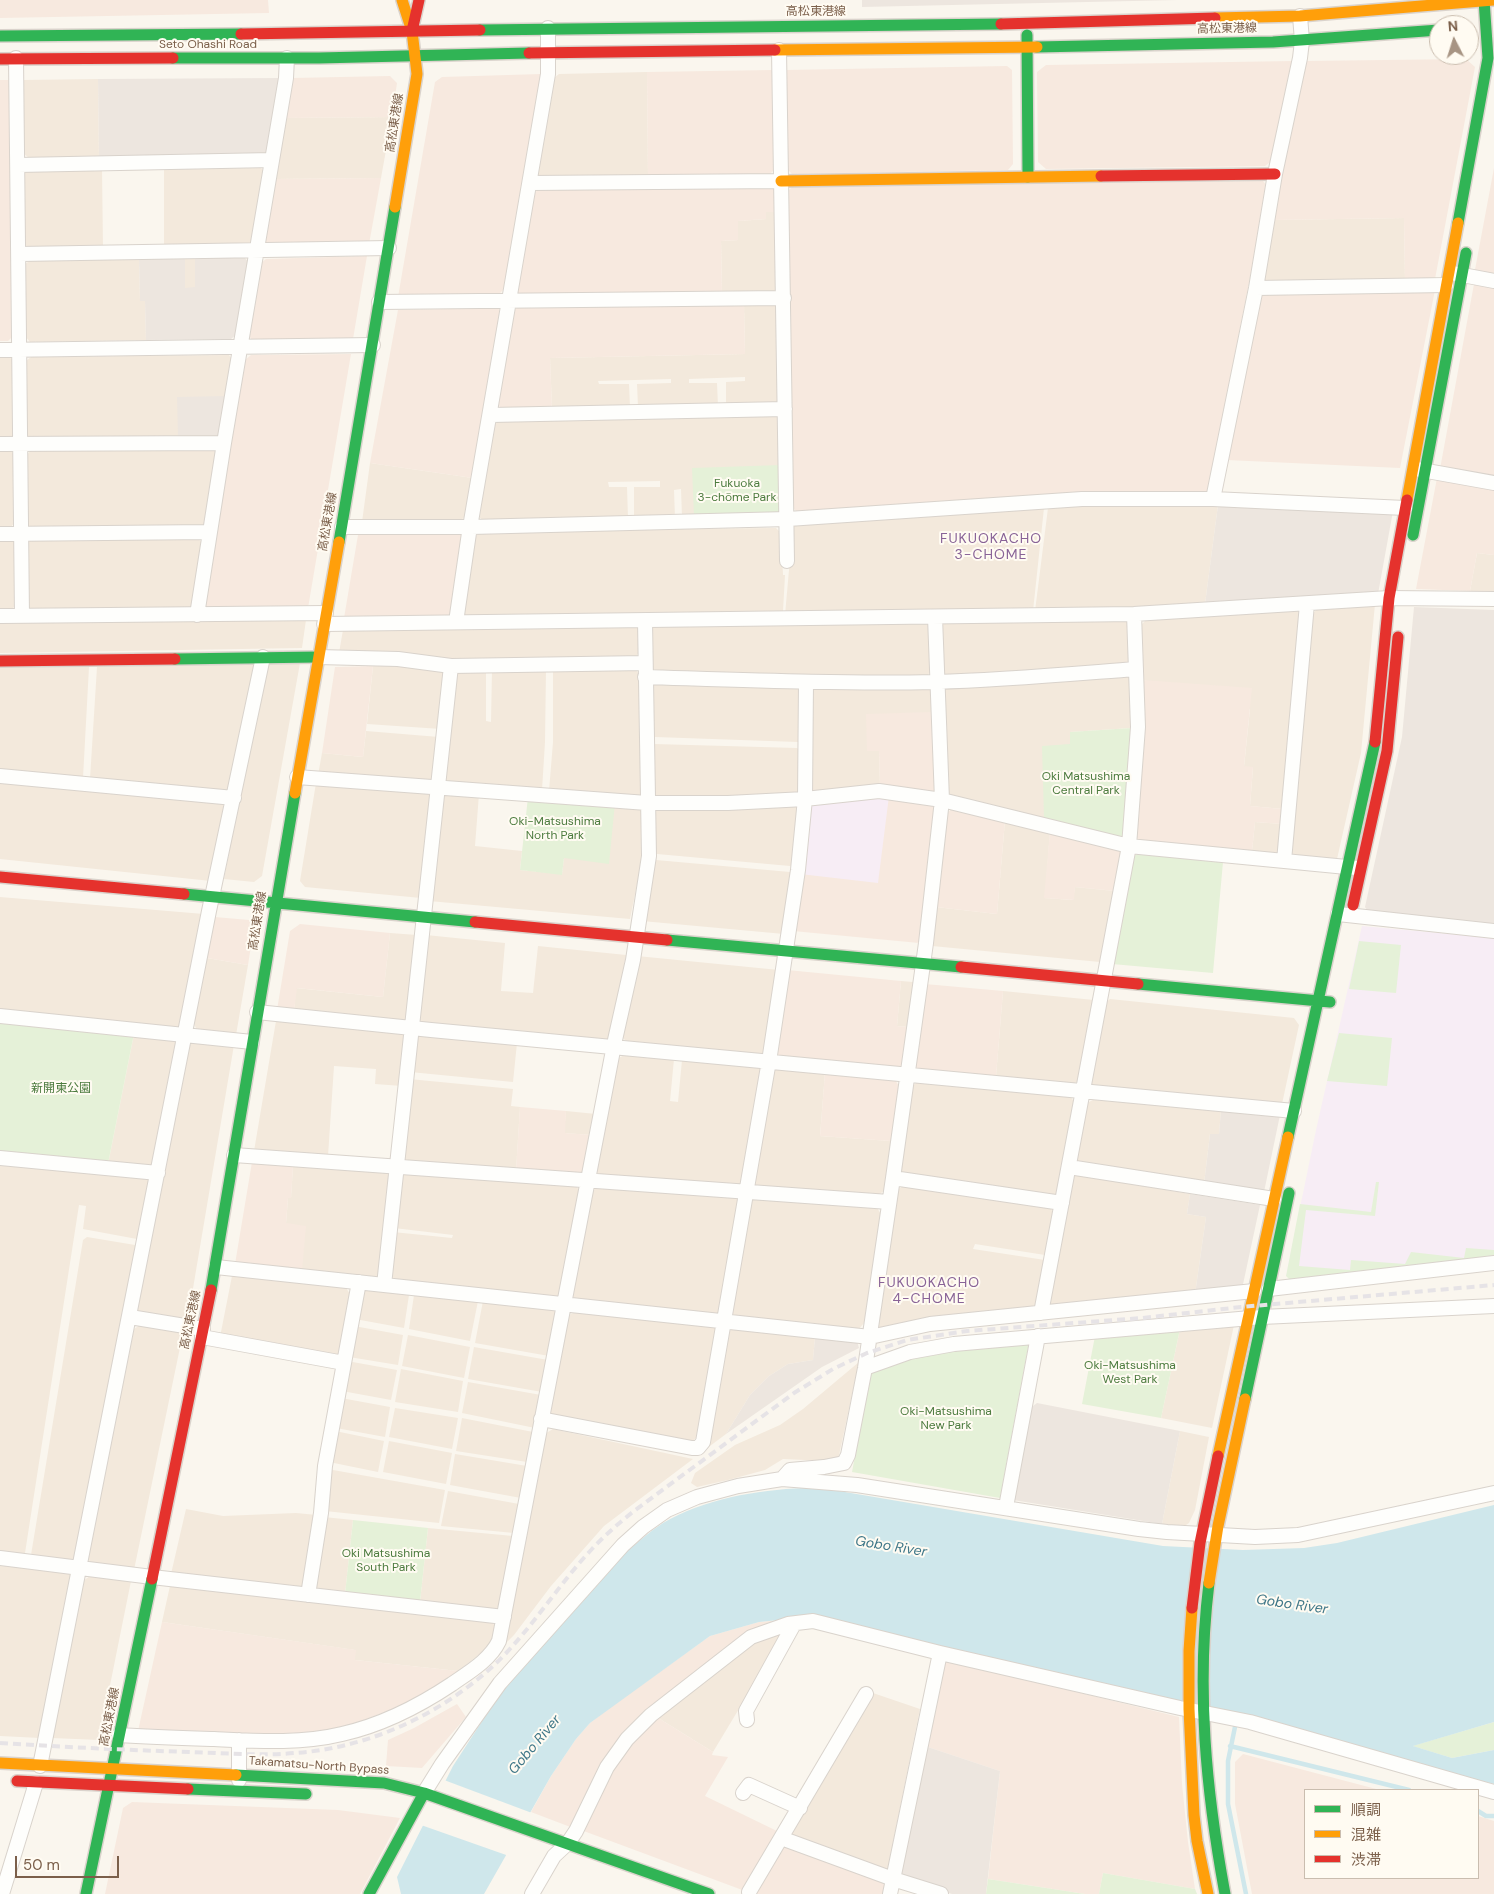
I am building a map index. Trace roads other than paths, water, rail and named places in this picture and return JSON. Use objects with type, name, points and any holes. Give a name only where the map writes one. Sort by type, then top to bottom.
[{"type":"main road","points":[[402,0],[412,31]]},
{"type":"main road","points":[[412,31],[419,0]]},
{"type":"main road","points":[[1411,549],[1419,470],[1488,58],[1487,0]]},
{"type":"main road","name":"高松東港線","points":[[86,1894],[216,1266],[275,902],[342,527],[415,88],[417,74],[412,31],[1026,24],[1300,16],[1487,0]]},
{"type":"main road","points":[[1026,24],[1028,177]]},
{"type":"main road","points":[[0,36],[412,31]]},
{"type":"main road","name":"高松東港線","points":[[416,57],[549,53],[1027,47],[1302,41],[1429,31]]},
{"type":"main road","name":"Seto Ohashi Road","points":[[0,59],[416,57]]},
{"type":"main road","points":[[781,181],[1275,174]]},
{"type":"main road","points":[[1225,1894],[1212,1821],[1196,1709],[1190,1642],[1200,1539],[1294,1111],[1327,1002],[1346,918],[1399,597],[1405,508],[1419,470],[1452,278],[1469,238]]},
{"type":"main road","points":[[1354,867],[1386,751],[1399,623]]},
{"type":"main road","points":[[0,660],[318,657]]},
{"type":"main road","points":[[0,876],[212,898],[275,902],[423,918],[786,950],[1327,1002]]},
{"type":"main road","points":[[1208,1894],[1195,1824],[1196,1709],[1205,1625],[1216,1540],[1292,1178]]},
{"type":"main road","name":"Takamatsu-North Bypass","points":[[0,1763],[384,1783],[430,1795],[709,1894]]},
{"type":"main road","points":[[8,1781],[109,1787],[318,1794]]},
{"type":"main road","points":[[369,1894],[430,1795]]},
{"type":"main road","points":[[402,1802],[422,1808]]},
{"type":"street","points":[[1213,499],[1256,288],[1275,174],[1300,58],[1302,41],[1300,16]]},
{"type":"street","points":[[456,622],[548,74],[548,28]]},
{"type":"street","points":[[780,50],[788,519],[787,561]]},
{"type":"street","points":[[16,58],[22,616]]},
{"type":"street","points":[[198,615],[224,442],[286,78],[287,58]]},
{"type":"street","points":[[18,165],[272,160]]},
{"type":"street","points":[[530,183],[781,181]]},
{"type":"street","points":[[19,254],[389,248]]},
{"type":"street","points":[[1256,288],[1452,278],[1494,281]]},
{"type":"street","points":[[379,302],[784,298]]},
{"type":"street","points":[[0,350],[373,345]]},
{"type":"street","points":[[491,415],[785,409]]},
{"type":"street","points":[[0,444],[224,442]]},
{"type":"street","points":[[1419,470],[1494,483]]},
{"type":"street","points":[[342,527],[471,527],[788,519],[1082,499],[1213,499],[1405,508]]},
{"type":"street","points":[[0,534],[210,532]]},
{"type":"street","points":[[0,616],[198,615],[456,622],[645,621],[1134,614],[1399,597],[1494,599]]},
{"type":"street","points":[[1284,861],[1308,604]]},
{"type":"street","points":[[1041,1313],[1129,846],[1138,728],[1134,614]]},
{"type":"street","points":[[782,1479],[790,1470],[844,1463],[848,1455],[865,1368],[924,963],[942,800],[935,617]]},
{"type":"street","points":[[120,1735],[300,1741],[362,1729],[403,1712],[442,1691],[479,1664],[496,1647],[499,1641],[636,937],[649,856],[645,621]]},
{"type":"street","points":[[40,1766],[212,898],[263,657]]},
{"type":"street","points":[[318,657],[398,659],[451,666],[645,670],[806,682],[937,682],[1041,677],[1136,669]]},
{"type":"street","points":[[384,1285],[451,666]]},
{"type":"street","points":[[541,1419],[692,1448],[698,1448],[703,1442],[768,1062],[798,870],[805,799],[806,682]]},
{"type":"street","points":[[0,776],[234,798]]},
{"type":"street","points":[[297,777],[647,803],[728,803],[805,799],[879,790],[942,800],[1129,846],[1354,867]]},
{"type":"street","points":[[1346,918],[1494,931]]},
{"type":"street","points":[[257,1012],[614,1048],[1294,1111]]},
{"type":"street","points":[[0,1016],[252,1042]]},
{"type":"street","points":[[234,1155],[889,1202]]},
{"type":"street","points":[[0,1158],[158,1174]]},
{"type":"street","points":[[1069,1167],[1274,1199]]},
{"type":"street","points":[[893,1178],[1062,1203]]},
{"type":"street","points":[[1269,1289],[1494,1263]]},
{"type":"street","points":[[216,1266],[870,1337],[930,1324],[1254,1291]]},
{"type":"street","points":[[308,1595],[321,1513],[325,1466],[359,1282]]},
{"type":"street","points":[[865,1368],[910,1352],[934,1347],[1038,1336],[1262,1317],[1494,1306]]},
{"type":"street","points":[[130,1317],[344,1363]]},
{"type":"street","points":[[1006,1507],[1038,1336]]},
{"type":"street","points":[[430,1795],[442,1764],[500,1683],[623,1546],[643,1527],[667,1510],[697,1496],[738,1486],[782,1479],[857,1485],[1216,1540],[1298,1535],[1494,1492]]},
{"type":"street","points":[[0,1558],[504,1617]]},
{"type":"street","points":[[532,1894],[554,1856],[568,1843],[576,1831],[607,1767],[627,1740],[651,1714],[751,1637],[794,1624],[813,1621],[940,1652],[1250,1722],[1494,1792]]},
{"type":"street","points":[[747,1720],[746,1712],[794,1624]]},
{"type":"street","points":[[890,1894],[940,1652]]},
{"type":"street","points":[[749,1892],[866,1694]]},
{"type":"street","points":[[238,1792],[239,1740]]},
{"type":"street","points":[[2,1894],[36,1783]]},
{"type":"street","points":[[743,1794],[749,1785],[800,1808]]},
{"type":"street","points":[[781,1838],[940,1894]]},
{"type":"water","name":"Gobo River","points":[[804,1488],[833,1490],[1163,1546],[1243,1550],[1304,1548],[1337,1543],[1494,1505],[1494,1722],[1413,1746],[1452,1758],[1494,1750],[1494,1784],[810,1617],[759,1622],[710,1636],[590,1723],[576,1739],[551,1776],[484,1894],[401,1894],[397,1877],[453,1766],[499,1695],[624,1554],[663,1523],[696,1508],[731,1497],[767,1491]]},
{"type":"waterway","points":[[1236,1722],[1228,1761],[1228,1804],[1246,1894]]},
{"type":"waterway","points":[[1230,1746],[1405,1789]]},
{"type":"waterway","points":[[1479,1812],[1486,1816],[1494,1816]]},
{"type":"railway","points":[[0,1743],[242,1754],[282,1754],[322,1750],[349,1744],[375,1737],[400,1726],[449,1700],[492,1667],[519,1639],[579,1563],[612,1529],[634,1511],[794,1393],[833,1369],[867,1353],[907,1340],[967,1331],[1142,1318],[1241,1307],[1494,1285]]},
{"type":"district","name":"FUKUOKACHO 3-CHOME","points":[[991,548]]},
{"type":"district","name":"FUKUOKACHO 4-CHOME","points":[[929,1292]]},
{"type":"park label","name":"Fukuoka 3-chōme Park","points":[[737,491]]},
{"type":"park label","name":"Oki Matsushima Central Park","points":[[1086,784]]},
{"type":"park label","name":"Oki-Matsushima North Park","points":[[555,829]]},
{"type":"park label","name":"新開東公園","points":[[61,1089]]},
{"type":"park label","name":"Oki-Matsushima West Park","points":[[1130,1373]]},
{"type":"park label","name":"Oki-Matsushima New Park","points":[[946,1419]]},
{"type":"park label","name":"Oki Matsushima South Park","points":[[386,1561]]}]
